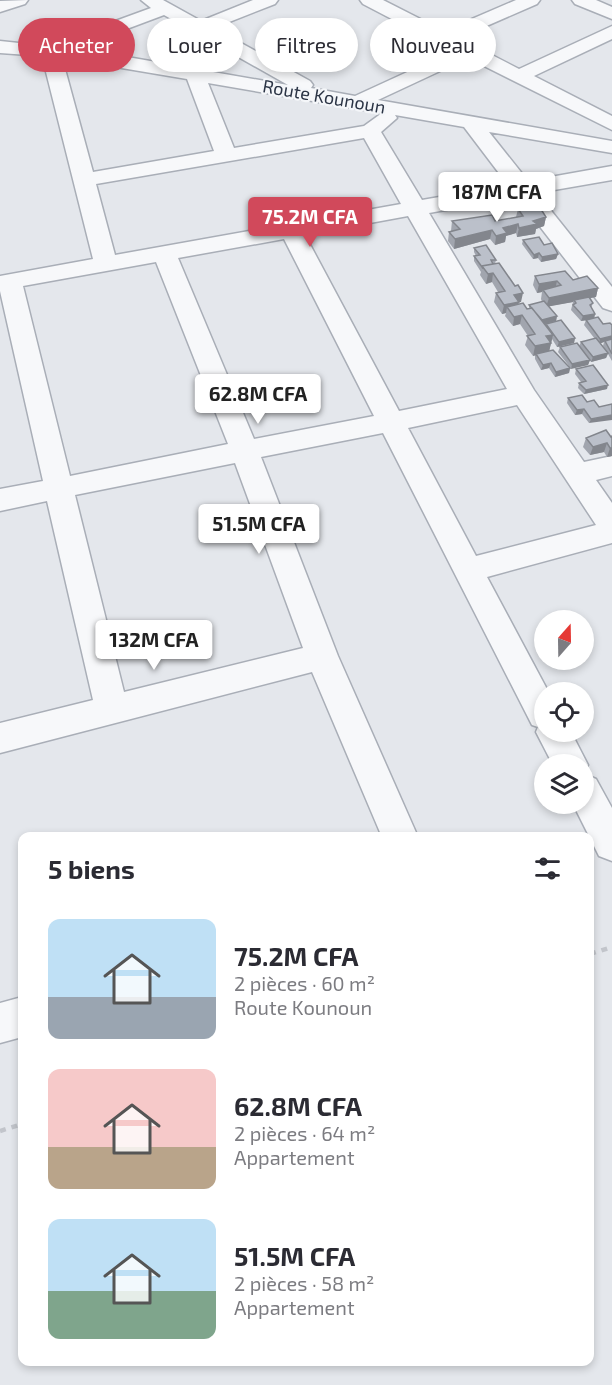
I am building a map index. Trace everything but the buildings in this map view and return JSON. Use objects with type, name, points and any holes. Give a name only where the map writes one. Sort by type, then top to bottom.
[{"type":"street","points":[[223,18],[269,0]]},
{"type":"street","points":[[370,0],[405,18]]},
{"type":"street","points":[[490,18],[531,0]]},
{"type":"street","points":[[581,0],[610,11]]},
{"type":"street","points":[[125,18],[157,4],[181,18]]},
{"type":"street","points":[[519,76],[612,32]]},
{"type":"street","name":"Route Kounoun","points":[[0,47],[18,48]]},
{"type":"street","points":[[243,53],[326,98]]},
{"type":"street","name":"Route Kounoun","points":[[135,65],[612,147]]},
{"type":"street","points":[[496,65],[608,118]]},
{"type":"street","points":[[55,72],[106,264]]},
{"type":"street","points":[[356,103],[423,72]]},
{"type":"street","points":[[195,75],[226,154]]},
{"type":"street","points":[[83,180],[370,131],[398,110]]},
{"type":"street","points":[[471,123],[612,303]]},
{"type":"street","points":[[370,131],[524,394],[612,526]]},
{"type":"street","points":[[111,708],[60,488],[5,283],[612,173]]},
{"type":"street","points":[[291,231],[534,696]]},
{"type":"street","points":[[164,254],[245,451],[322,656],[398,832]]},
{"type":"street","points":[[0,500],[524,394]]},
{"type":"street","points":[[577,474],[612,466]]},
{"type":"street","points":[[468,570],[612,532]]},
{"type":"street","points":[[0,738],[322,656]]},
{"type":"street","points":[[594,809],[612,844],[594,850]]},
{"type":"street","points":[[0,1023],[18,1018]]},
{"type":"path","points":[[594,953],[612,946]]},
{"type":"path","points":[[0,1131],[18,1125]]}]
